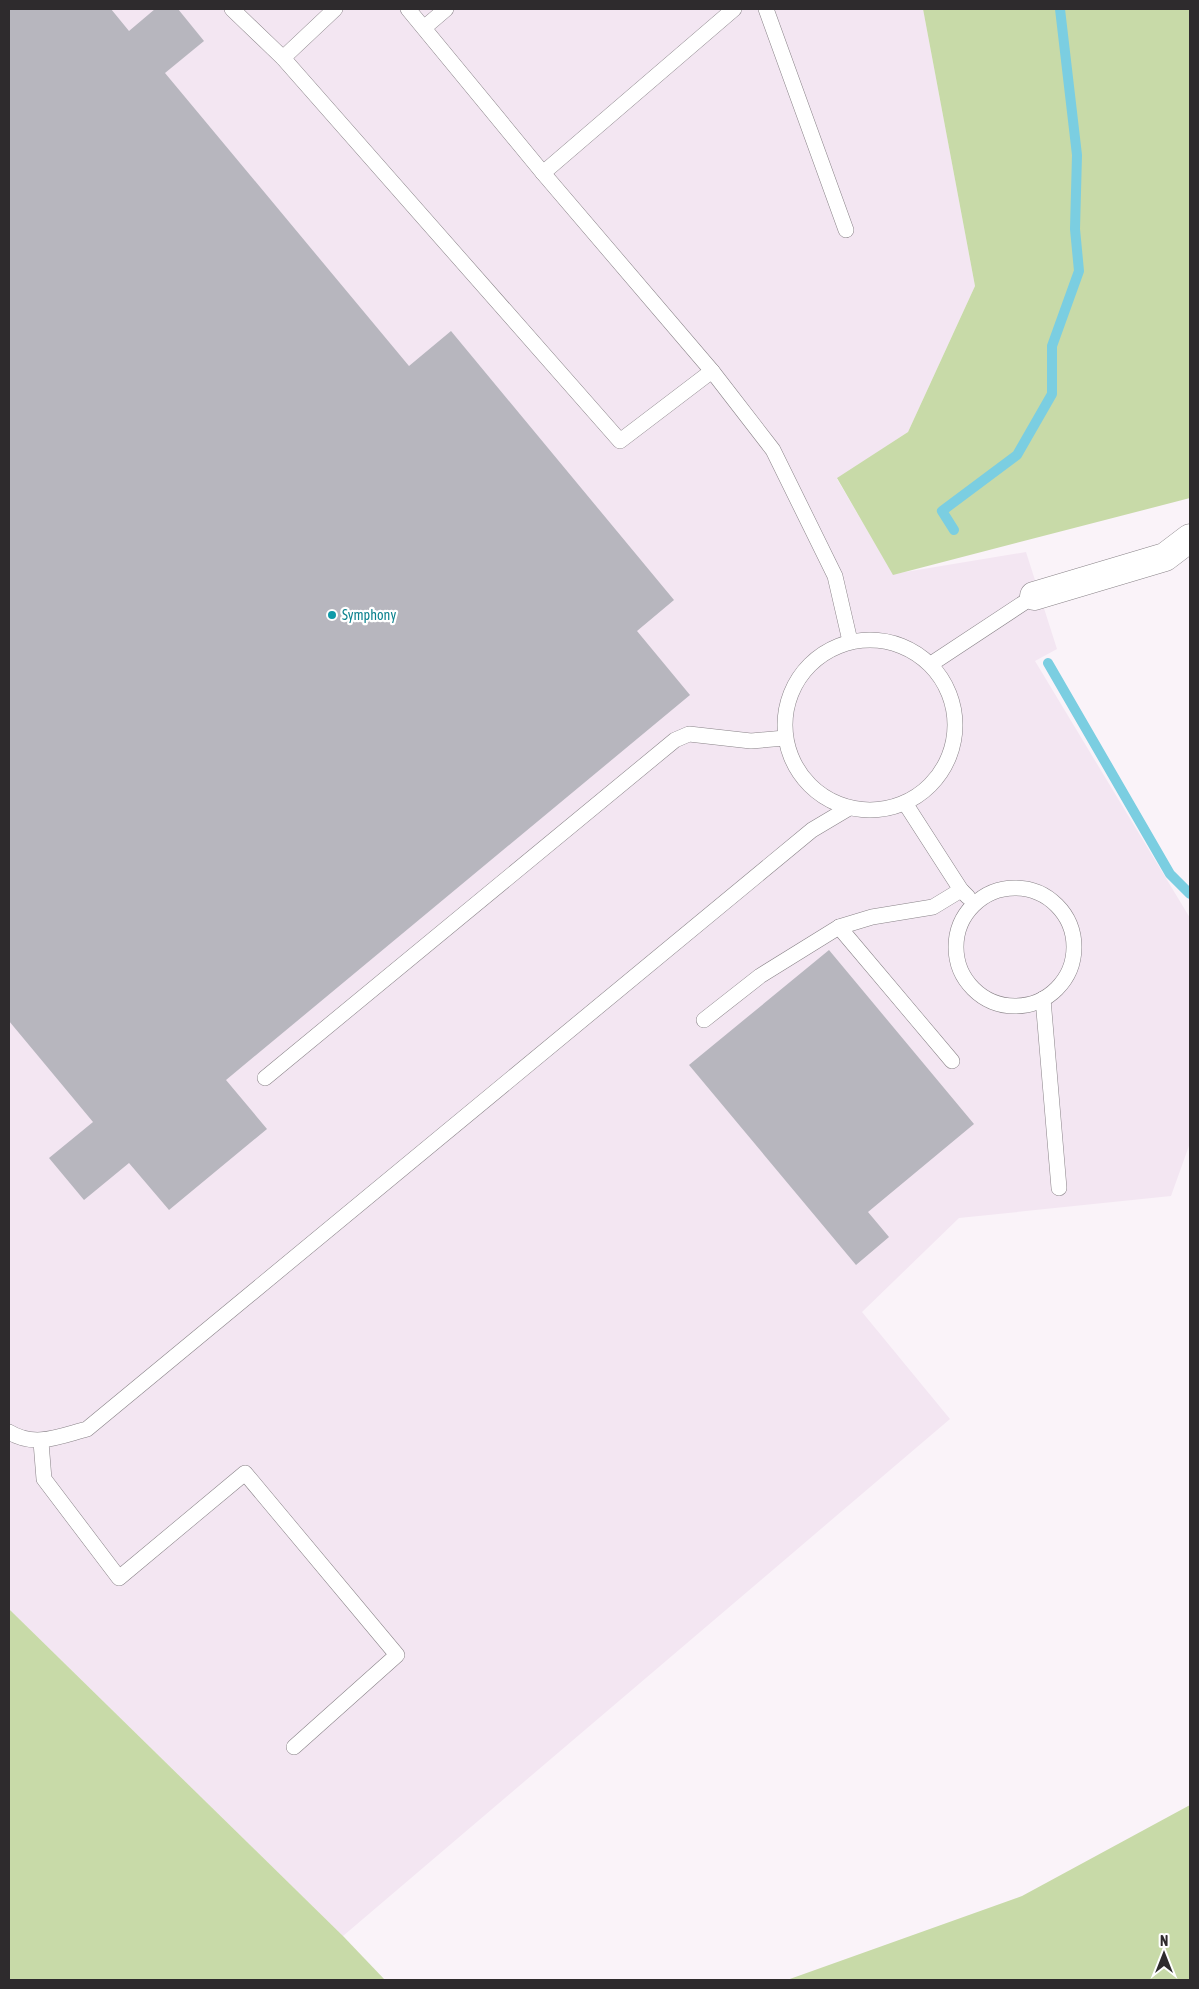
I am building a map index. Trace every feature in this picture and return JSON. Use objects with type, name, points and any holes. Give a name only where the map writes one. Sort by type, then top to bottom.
[{"type":"street","points":[[1034,596],[1178,558],[1190,538]]},
{"type":"lane","points":[[232,9],[283,58],[620,441],[712,371]]},
{"type":"lane","points":[[283,58],[335,9]]},
{"type":"lane","points":[[408,9],[425,27],[543,173],[712,371],[773,450],[835,576],[850,641]]},
{"type":"lane","points":[[425,27],[446,9]]},
{"type":"lane","points":[[543,173],[734,9]]},
{"type":"lane","points":[[766,9],[846,230]]},
{"type":"lane","points":[[931,664],[1034,596]]},
{"type":"lane","points":[[879,640],[907,647],[931,664],[947,687],[955,713],[954,740],[945,766],[928,788],[905,803],[877,810],[849,808],[826,798],[806,782],[792,762],[785,738],[786,706],[799,677],[821,654],[850,641],[879,640]]},
{"type":"lane","points":[[265,1078],[675,740],[689,734],[752,741],[785,738]]},
{"type":"lane","points":[[905,803],[961,890],[974,904]]},
{"type":"lane","points":[[9,1432],[15,1436],[41,1442],[86,1428],[812,830],[849,808]]},
{"type":"lane","points":[[1007,889],[1025,889],[1042,895],[1057,905],[1068,920],[1074,938],[1074,956],[1068,973],[1058,988],[1043,999],[1023,1005],[1002,1005],[982,996],[967,982],[958,963],[956,942],[962,921],[974,904],[989,894],[1007,889]]},
{"type":"lane","points":[[704,1020],[760,976],[839,927],[872,917],[933,908],[961,890]]},
{"type":"lane","points":[[839,927],[952,1061]]},
{"type":"lane","points":[[1043,999],[1059,1188]]},
{"type":"lane","points":[[41,1442],[44,1479],[119,1578],[245,1473],[397,1655],[294,1747]]},
{"type":"shaded area","points":[[9,9],[923,9],[975,286],[908,432],[837,479],[893,574],[1026,552],[1057,649],[1035,661],[1190,918],[1190,1143],[1171,1196],[959,1218],[862,1312],[950,1419],[343,1936],[9,1609]]},
{"type":"green space","points":[[923,9],[1190,9],[1190,498],[893,575],[837,478],[908,432],[975,286]]},
{"type":"green space","points":[[9,1609],[343,1936],[385,1980],[9,1980]]},
{"type":"green space","points":[[1190,1805],[1190,1980],[787,1980],[1022,1896]]},
{"type":"building","name":"Symphony","points":[[9,9],[111,9],[129,31],[155,9],[178,9],[204,41],[165,73],[409,366],[451,331],[674,600],[637,631],[690,695],[226,1080],[267,1129],[169,1210],[129,1163],[84,1200],[49,1158],[93,1122],[9,1021]]},
{"type":"building","points":[[829,950],[974,1124],[868,1212],[889,1237],[856,1265],[689,1065]]},
{"type":"waterway","points":[[954,530],[942,511],[1017,455],[1052,394],[1052,346],[1079,271],[1075,229],[1077,155],[1060,9]]},
{"type":"waterway","points":[[1048,663],[1170,874],[1190,894]]},
{"type":"place","name":"Symphony","points":[[332,615]]}]
